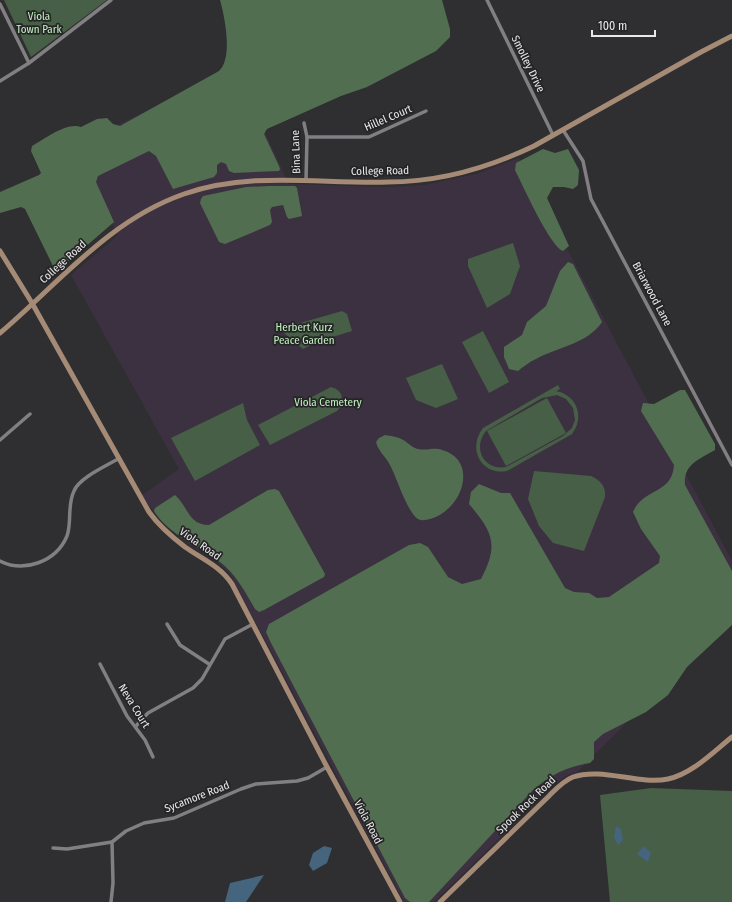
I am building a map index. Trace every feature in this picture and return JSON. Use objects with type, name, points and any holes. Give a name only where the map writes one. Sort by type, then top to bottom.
[{"type":"street","points":[[0,81],[29,63],[111,0]]},
{"type":"street","name":"Smolley Drive","points":[[487,0],[553,135]]},
{"type":"street","points":[[0,4],[29,63]]},
{"type":"street","name":"College Road","points":[[0,333],[105,238],[136,217],[163,203],[202,188],[237,181],[266,179],[388,182],[436,178],[498,162],[563,130],[603,106],[732,36]]},
{"type":"street","name":"Hillel Court","points":[[307,137],[369,137],[426,111]]},
{"type":"street","name":"Bina Lane","points":[[304,123],[307,137],[306,180]]},
{"type":"street","name":"Briarwood Lane","points":[[563,130],[583,161],[591,199],[732,465]]},
{"type":"street","name":"Viola Road","points":[[0,251],[32,303],[118,459],[154,520],[180,542],[221,571],[232,584],[326,767],[400,902]]},
{"type":"street","points":[[0,440],[30,414]]},
{"type":"street","points":[[0,560],[22,566],[34,565],[52,555],[67,536],[74,490],[80,483],[118,459]]},
{"type":"street","points":[[167,624],[180,645],[209,664]]},
{"type":"street","points":[[136,726],[148,714],[193,688],[202,680],[209,664],[225,639],[253,624]]},
{"type":"street","name":"Neva Court","points":[[100,664],[127,716],[136,726],[153,757]]},
{"type":"street","name":"Spook Rock Road","points":[[440,902],[549,796],[568,780],[578,776],[590,775],[647,780],[668,779],[694,767],[732,737]]},
{"type":"street","name":"Sycamore Road","points":[[52,848],[67,849],[112,842],[126,831],[144,823],[174,818],[256,784],[297,781],[308,778],[326,767]]},
{"type":"street","points":[[111,902],[113,883],[112,842]]},
{"type":"shaded area","points":[[235,68],[289,184],[388,187],[424,185],[476,174],[519,158],[732,561],[732,618],[577,772],[566,776],[554,785],[434,902],[404,902],[230,574],[217,562],[186,542],[171,530],[157,517],[142,495],[179,469],[71,275],[118,235],[74,146]]},
{"type":"green space","name":"Viola Town Park","points":[[4,0],[107,0],[31,57]]},
{"type":"green space","points":[[220,0],[442,0],[450,29],[450,37],[436,51],[367,87],[341,96],[267,129],[264,134],[279,166],[279,171],[234,173],[229,171],[226,164],[221,162],[217,165],[217,173],[214,177],[173,189],[156,156],[149,151],[98,176],[96,182],[114,222],[57,270],[54,268],[25,209],[21,207],[0,213],[0,192],[41,173],[31,151],[32,146],[56,132],[69,127],[81,127],[97,119],[107,118],[113,124],[120,126],[219,71],[226,57],[227,48],[226,27]]},
{"type":"green space","points":[[543,149],[555,153],[568,149],[579,170],[578,185],[573,189],[553,187],[547,198],[569,246],[563,251],[558,247],[544,227],[515,170],[516,163]]},
{"type":"green space","points":[[295,186],[297,188],[302,216],[289,219],[283,205],[272,207],[270,210],[272,222],[270,225],[225,244],[219,242],[200,203],[203,196],[246,187]]},
{"type":"green space","points":[[513,243],[520,266],[510,294],[487,308],[468,266],[468,259]]},
{"type":"green space","points":[[568,262],[573,264],[602,322],[596,329],[580,340],[533,360],[518,371],[509,369],[504,357],[504,347],[522,335],[527,322],[546,306],[560,271]]},
{"type":"green space","name":"Herbert Kurz Peace Garden","points":[[342,311],[347,314],[352,331],[326,339],[322,336],[314,338],[313,344],[303,349],[284,333],[290,326]]},
{"type":"green space","points":[[483,331],[509,382],[489,393],[462,342]]},
{"type":"green space","points":[[442,364],[458,399],[436,408],[416,400],[406,378]]},
{"type":"green space","points":[[558,385],[560,389],[556,391],[569,397],[577,408],[578,421],[572,434],[507,471],[490,469],[479,459],[476,444],[478,436],[483,428]],"holes":[[[557,395],[566,399],[573,408],[575,420],[572,428],[563,436],[506,467],[492,465],[486,462],[482,457],[480,444],[486,431],[542,398]]]},
{"type":"green space","name":"Viola Cemetery","points":[[331,387],[339,391],[342,396],[342,405],[337,411],[270,445],[258,425]]},
{"type":"green space","points":[[680,390],[685,390],[715,444],[715,450],[698,459],[690,467],[685,478],[685,485],[732,571],[732,625],[687,667],[668,695],[646,712],[603,734],[594,742],[594,759],[590,763],[574,766],[560,772],[533,790],[429,902],[410,902],[405,898],[271,643],[266,632],[269,624],[409,545],[420,543],[428,547],[448,577],[462,584],[481,579],[490,557],[491,539],[484,523],[469,504],[471,492],[479,484],[501,493],[510,493],[565,588],[574,592],[589,593],[597,598],[609,597],[659,563],[660,556],[641,529],[633,512],[644,498],[668,481],[672,475],[674,465],[641,411],[643,403],[654,404]]},
{"type":"green space","points":[[547,398],[566,433],[506,466],[487,431]]},
{"type":"green space","points":[[243,403],[247,420],[260,445],[195,481],[171,438]]},
{"type":"green space","points":[[385,435],[393,436],[405,441],[418,449],[442,450],[453,455],[460,464],[463,474],[462,485],[458,496],[451,506],[442,514],[424,520],[418,519],[414,515],[406,502],[390,465],[377,445],[376,442],[379,438]]},
{"type":"green space","points":[[534,471],[591,476],[602,484],[605,497],[584,551],[553,543],[539,526],[528,499]]},
{"type":"green space","points":[[275,489],[279,491],[325,574],[324,577],[259,612],[255,609],[240,584],[226,567],[168,527],[154,511],[155,508],[175,495],[192,518],[197,522],[209,525],[268,490]]},
{"type":"green space","points":[[651,788],[732,791],[732,902],[610,902],[600,795]]},
{"type":"water","points":[[616,826],[621,829],[623,840],[618,845],[614,837]]},
{"type":"water","points":[[324,846],[332,848],[327,863],[313,871],[309,865],[313,853]]},
{"type":"water","points":[[644,846],[651,853],[648,862],[637,854]]},
{"type":"water","points":[[264,875],[246,902],[225,902],[230,883]]}]
